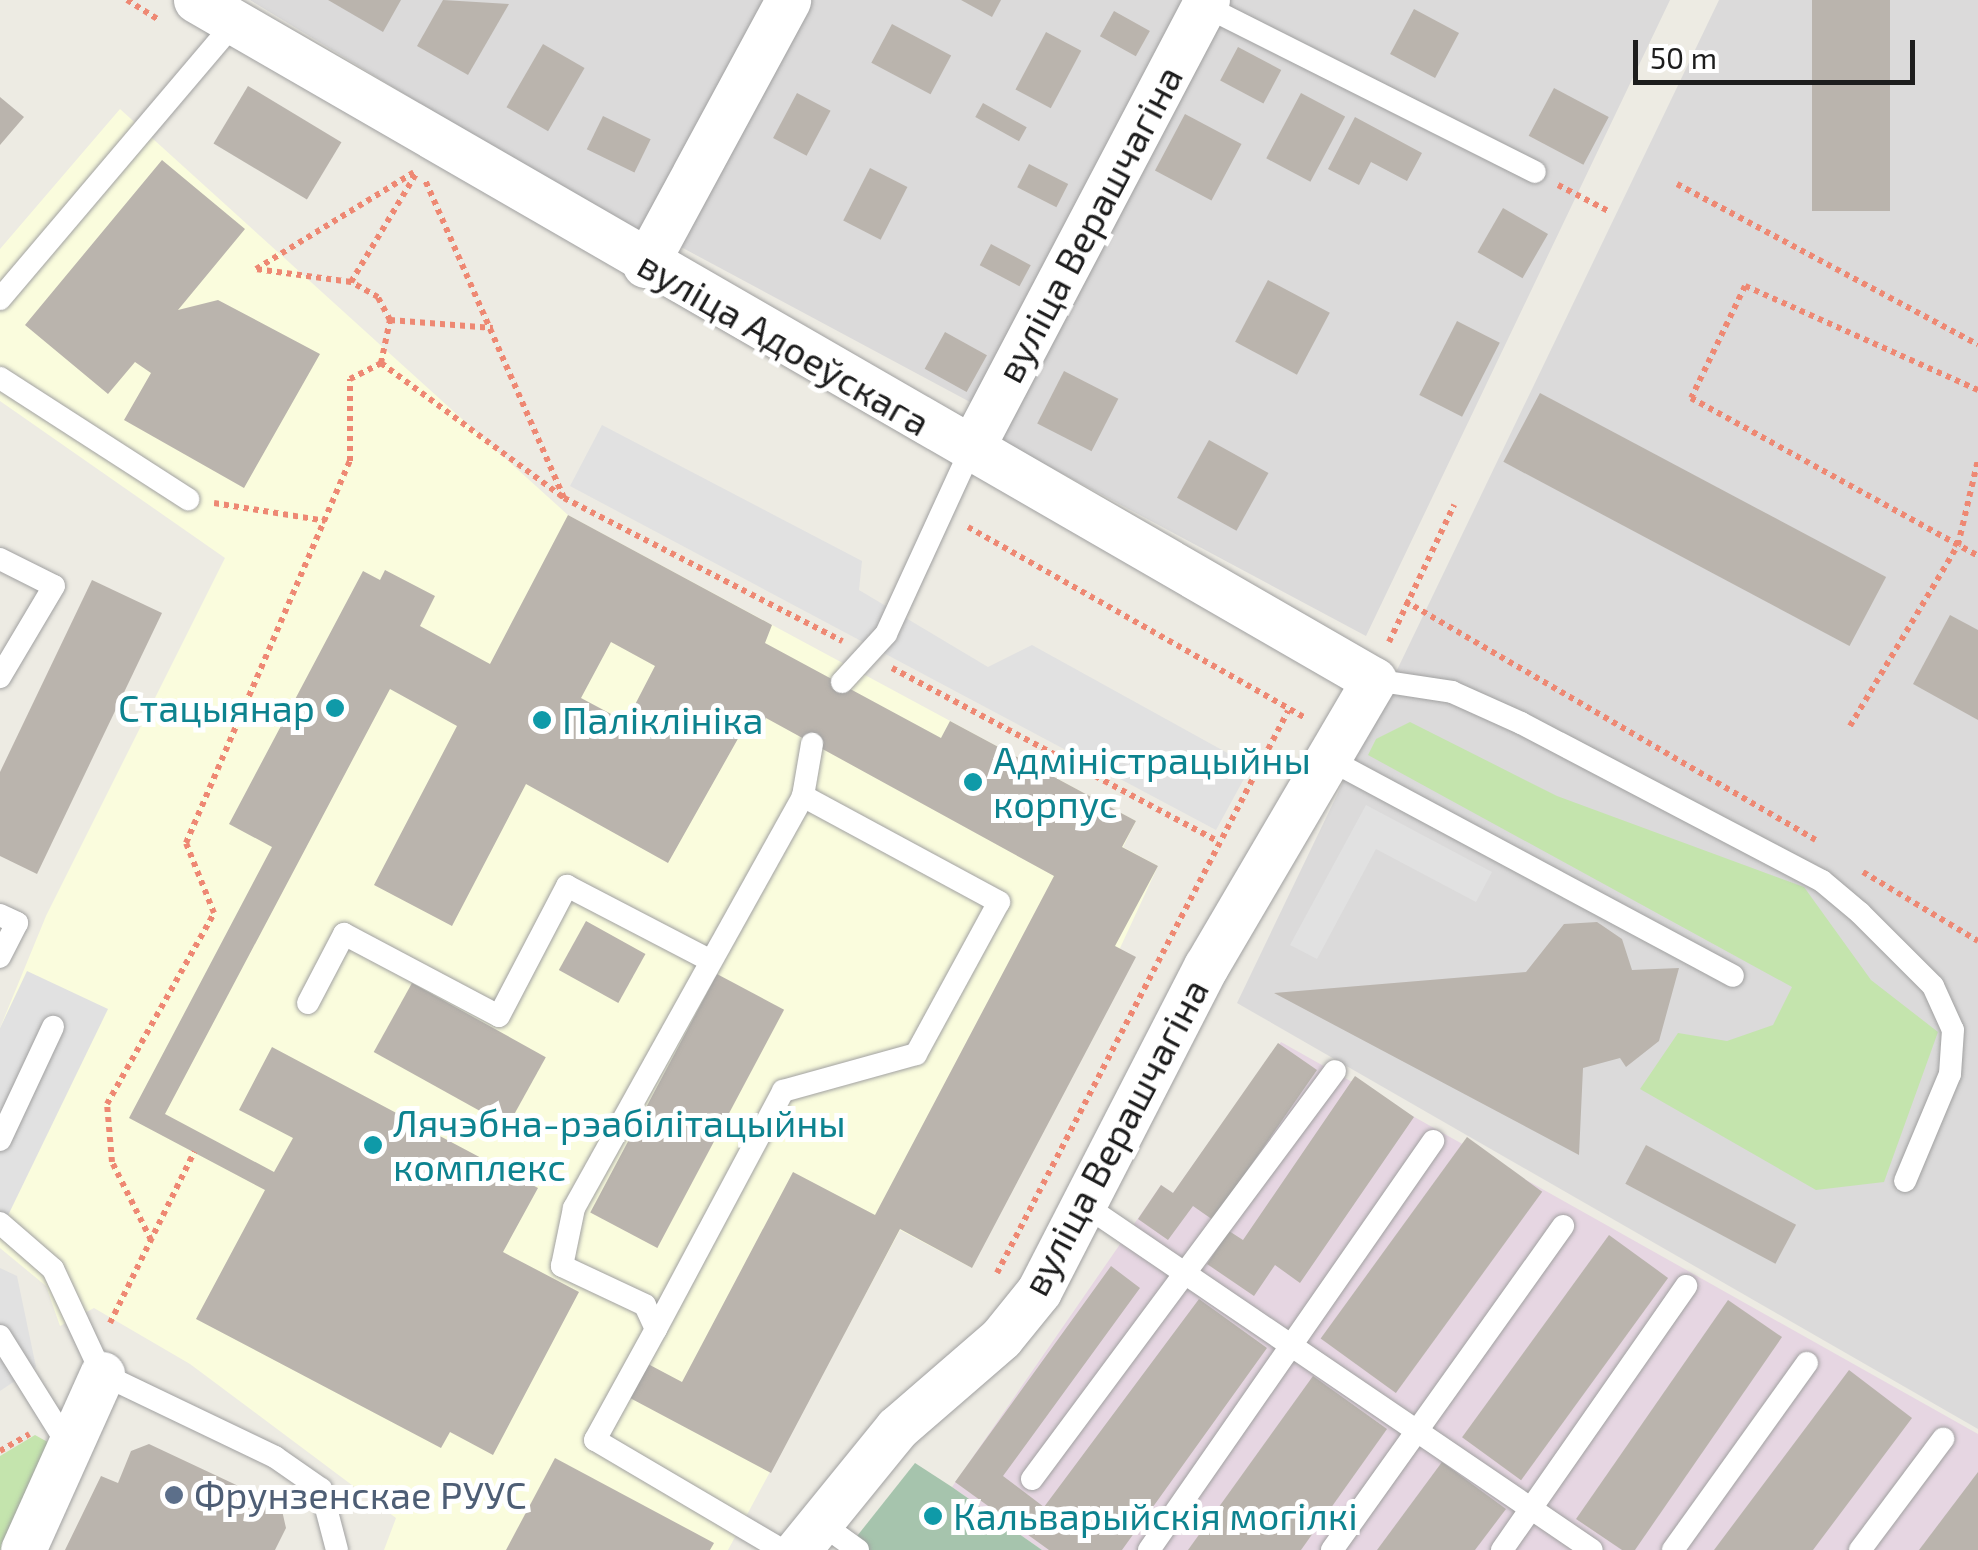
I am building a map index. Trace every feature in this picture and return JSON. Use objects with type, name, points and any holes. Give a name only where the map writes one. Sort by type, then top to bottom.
[{"type":"street","name":"вуліца Адоеўскага","points":[[196,0],[646,265],[1374,680]]},
{"type":"street","points":[[646,265],[788,0]]},
{"type":"street","name":"вуліца Верашчагіна","points":[[970,449],[1201,2]]},
{"type":"street","name":"вуліца Верашчагіна","points":[[809,1536],[897,1428],[1001,1338],[1038,1291],[1330,745],[1374,680]]},
{"type":"street","points":[[22,1550],[68,1445],[94,1358]]},
{"type":"lane","points":[[1201,2],[1535,172]]},
{"type":"lane","points":[[0,299],[234,23]]},
{"type":"lane","points":[[0,378],[188,499]]},
{"type":"lane","points":[[842,682],[886,634],[970,449]]},
{"type":"lane","points":[[0,559],[54,586],[0,677]]},
{"type":"lane","points":[[1374,680],[1452,692],[1521,724],[1822,882],[1872,925],[1932,986],[1953,1030],[1950,1074],[1904,1182]]},
{"type":"lane","points":[[656,1329],[644,1306],[562,1266],[574,1208],[802,796],[812,744]]},
{"type":"lane","points":[[1330,745],[1732,976]]},
{"type":"lane","points":[[782,1550],[595,1440],[783,1091],[916,1054],[999,902],[802,796]]},
{"type":"lane","points":[[308,1003],[344,934],[499,1016],[567,886],[710,961]]},
{"type":"lane","points":[[0,915],[17,923],[0,957]]},
{"type":"lane","points":[[0,1140],[53,1027]]},
{"type":"lane","points":[[1032,1479],[1335,1072]]},
{"type":"lane","points":[[1149,1550],[1434,1141]]},
{"type":"lane","points":[[1083,1204],[1188,1271],[1592,1550]]},
{"type":"lane","points":[[0,1224],[53,1269],[94,1358],[275,1457],[321,1489],[337,1550]]},
{"type":"lane","points":[[1332,1550],[1563,1226]]},
{"type":"lane","points":[[1502,1550],[1686,1286]]},
{"type":"lane","points":[[0,1336],[68,1445]]},
{"type":"lane","points":[[1673,1550],[1807,1363]]},
{"type":"lane","points":[[1860,1550],[1944,1439]]},
{"type":"lane","points":[[809,1536],[858,1550]]},
{"type":"path","points":[[351,282],[420,168]]},
{"type":"path","points":[[150,1240],[112,1162],[107,1104],[214,913],[186,843],[350,461],[350,380],[380,363],[390,320],[378,297],[351,282],[256,268],[420,168]]},
{"type":"path","points":[[380,363],[564,498],[420,168]]},
{"type":"path","points":[[1535,172],[1610,212]]},
{"type":"path","points":[[1677,184],[1978,344]]},
{"type":"path","points":[[1978,390],[1744,286],[1691,398],[1978,556]]},
{"type":"path","points":[[390,320],[492,328]]},
{"type":"path","points":[[1850,726],[1958,545],[1978,460]]},
{"type":"path","points":[[188,499],[326,520]]},
{"type":"path","points":[[1374,680],[1404,601],[1454,505]]},
{"type":"path","points":[[941,512],[1288,711],[1330,745]]},
{"type":"path","points":[[1404,601],[1744,791],[1831,851]]},
{"type":"path","points":[[987,1293],[1288,711]]},
{"type":"path","points":[[1846,860],[1978,941]]},
{"type":"path","points":[[94,1358],[194,1152]]},
{"type":"shaded area","points":[[250,0],[1670,0],[1366,636],[1009,445],[970,402],[681,247],[620,225]]},
{"type":"shaded area","points":[[1719,0],[1978,0],[1978,1429],[1237,1003]]},
{"type":"shaded area","points":[[120,109],[568,515],[1136,821],[1123,847],[1158,866],[972,1268],[900,1230],[728,1550],[384,1550],[396,1518],[190,1364],[94,1308],[60,1326],[46,1286],[0,1248],[0,1028],[46,916],[225,558],[0,401],[0,249]]},
{"type":"shaded area","points":[[602,425],[862,561],[859,590],[988,667],[1032,645],[1251,766],[1216,830],[570,486]]},
{"type":"shaded area","points":[[1366,805],[1492,872],[1476,902],[1376,849],[1317,959],[1290,945]]},
{"type":"shaded area","points":[[27,971],[108,1009],[0,1232],[0,1028]]},
{"type":"shaded area","points":[[1281,1042],[1978,1434],[1978,1550],[1042,1550],[952,1487],[1161,1185],[1173,1193]]},
{"type":"shaded area","points":[[0,1268],[17,1276],[36,1367],[0,1391]]},
{"type":"shaded area","name":"Кальварыйскія могілкі","points":[[915,1463],[952,1487],[1042,1550],[846,1550]]},
{"type":"green space","points":[[1410,722],[1557,796],[1804,887],[1871,980],[1938,1032],[1884,1182],[1816,1190],[1640,1089],[1678,1033],[1727,1041],[1773,1025],[1792,987],[1368,755],[1376,739]]},
{"type":"green space","points":[[35,1435],[53,1445],[12,1550],[0,1550],[0,1456]]},
{"type":"building","points":[[328,0],[401,0],[383,32]]},
{"type":"building","points":[[443,0],[509,4],[468,75],[417,46]]},
{"type":"building","points":[[961,0],[1001,0],[992,17]]},
{"type":"building","points":[[1812,0],[1890,0],[1890,211],[1812,211]]},
{"type":"building","points":[[1414,9],[1459,33],[1435,78],[1390,54]]},
{"type":"building","points":[[1114,11],[1150,31],[1136,56],[1100,36]]},
{"type":"building","points":[[892,24],[951,55],[931,94],[871,63]]},
{"type":"building","points":[[1046,32],[1081,51],[1051,108],[1015,89]]},
{"type":"building","points":[[543,44],[585,68],[548,131],[506,107]]},
{"type":"building","points":[[1238,47],[1281,70],[1263,104],[1220,81]]},
{"type":"building","points":[[248,86],[341,142],[307,200],[213,143]]},
{"type":"building","points":[[1554,88],[1609,117],[1583,165],[1529,136]]},
{"type":"building","points":[[797,93],[831,111],[807,156],[773,138]]},
{"type":"building","points":[[1301,93],[1345,116],[1310,182],[1266,158]]},
{"type":"building","points":[[0,97],[24,117],[0,145]]},
{"type":"building","points":[[983,103],[1027,127],[1019,141],[975,117]]},
{"type":"building","points":[[1185,114],[1242,144],[1211,201],[1155,171]]},
{"type":"building","points":[[603,116],[651,139],[634,172],[587,149]]},
{"type":"building","points":[[1355,117],[1422,153],[1407,181],[1371,162],[1359,185],[1328,169]]},
{"type":"building","points":[[162,160],[245,229],[178,310],[218,300],[320,354],[244,488],[124,420],[151,373],[135,362],[108,394],[25,325]]},
{"type":"building","points":[[1029,164],[1068,184],[1056,207],[1017,187]]},
{"type":"building","points":[[870,168],[907,187],[881,240],[843,221]]},
{"type":"building","points":[[1503,208],[1548,234],[1523,278],[1478,252]]},
{"type":"building","points":[[991,244],[1031,265],[1019,286],[980,265]]},
{"type":"building","points":[[1268,280],[1330,313],[1297,375],[1235,342]]},
{"type":"building","points":[[1457,321],[1500,343],[1462,417],[1419,395]]},
{"type":"building","points":[[945,332],[987,355],[967,392],[925,369]]},
{"type":"building","points":[[1064,371],[1118,399],[1092,451],[1037,424]]},
{"type":"building","points":[[1540,393],[1886,577],[1849,646],[1503,462]]},
{"type":"building","points":[[1209,440],[1268,473],[1236,531],[1177,498]]},
{"type":"building","points":[[568,515],[772,625],[765,643],[941,738],[950,721],[1136,821],[1122,847],[1158,866],[1115,946],[1136,957],[972,1268],[900,1229],[771,1473],[630,1398],[648,1364],[682,1382],[793,1172],[875,1215],[1054,876],[766,718],[759,735],[744,728],[668,863],[526,784],[452,926],[374,885],[457,726],[390,689],[165,1114],[274,1172],[293,1138],[239,1110],[272,1047],[538,1188],[503,1252],[579,1292],[493,1455],[450,1432],[441,1448],[196,1319],[265,1190],[129,1118],[272,847],[229,824],[363,571],[380,580],[385,570],[435,596],[420,626],[490,664]],"holes":[[[611,642],[655,666],[626,722],[581,698]]]},
{"type":"building","points":[[92,580],[162,613],[37,874],[0,856],[0,772]]},
{"type":"building","points":[[1950,615],[1978,630],[1978,720],[1913,684]]},
{"type":"building","points":[[586,921],[645,954],[618,1003],[559,970]]},
{"type":"building","points":[[1597,922],[1622,939],[1632,970],[1679,968],[1659,1041],[1626,1067],[1620,1058],[1583,1068],[1579,1155],[1274,993],[1526,972],[1564,924]]},
{"type":"building","points":[[717,974],[784,1010],[657,1248],[590,1212]]},
{"type":"building","points":[[412,983],[546,1057],[508,1126],[374,1052]]},
{"type":"building","points":[[1278,1043],[1317,1070],[1213,1220],[1193,1206],[1168,1240],[1138,1219],[1161,1185],[1173,1193]]},
{"type":"building","points":[[1355,1076],[1414,1117],[1300,1283],[1275,1265],[1254,1296],[1207,1264],[1229,1231],[1243,1240]]},
{"type":"building","points":[[1467,1137],[1542,1192],[1396,1393],[1321,1338]]},
{"type":"building","points":[[1646,1145],[1796,1225],[1775,1264],[1625,1184]]},
{"type":"building","points":[[1609,1235],[1668,1278],[1521,1480],[1462,1437]]},
{"type":"building","points":[[1111,1266],[1140,1288],[1003,1476],[1044,1507],[1199,1299],[1267,1348],[1122,1550],[1049,1550],[955,1482]]},
{"type":"building","points":[[1728,1300],[1782,1337],[1635,1550],[1622,1550],[1576,1519]]},
{"type":"building","points":[[1849,1370],[1912,1418],[1813,1550],[1714,1550]]},
{"type":"building","points":[[1313,1376],[1387,1429],[1301,1550],[1188,1550]]},
{"type":"building","name":"Фрунзенскае РУУС","points":[[149,1444],[281,1506],[286,1528],[275,1550],[65,1550],[101,1476],[118,1483],[131,1451]]},
{"type":"building","points":[[555,1458],[714,1543],[710,1550],[506,1550]]},
{"type":"building","points":[[1442,1462],[1506,1509],[1475,1550],[1377,1550]]},
{"type":"building","points":[[1978,1472],[1978,1550],[1919,1550]]},
{"type":"place","name":"Стацыянар","points":[[335,708]]},
{"type":"place","name":"Паліклініка","points":[[542,720]]},
{"type":"place","name":"Адміністрацыйны корпус","points":[[973,782]]},
{"type":"place","name":"Лячэбна-рэабілітацыйны комплекс","points":[[373,1145]]},
{"type":"place","name":"Фрунзенскае РУУС","points":[[174,1495]]},
{"type":"place","name":"Кальварыйскія могілкі","points":[[933,1516]]}]
